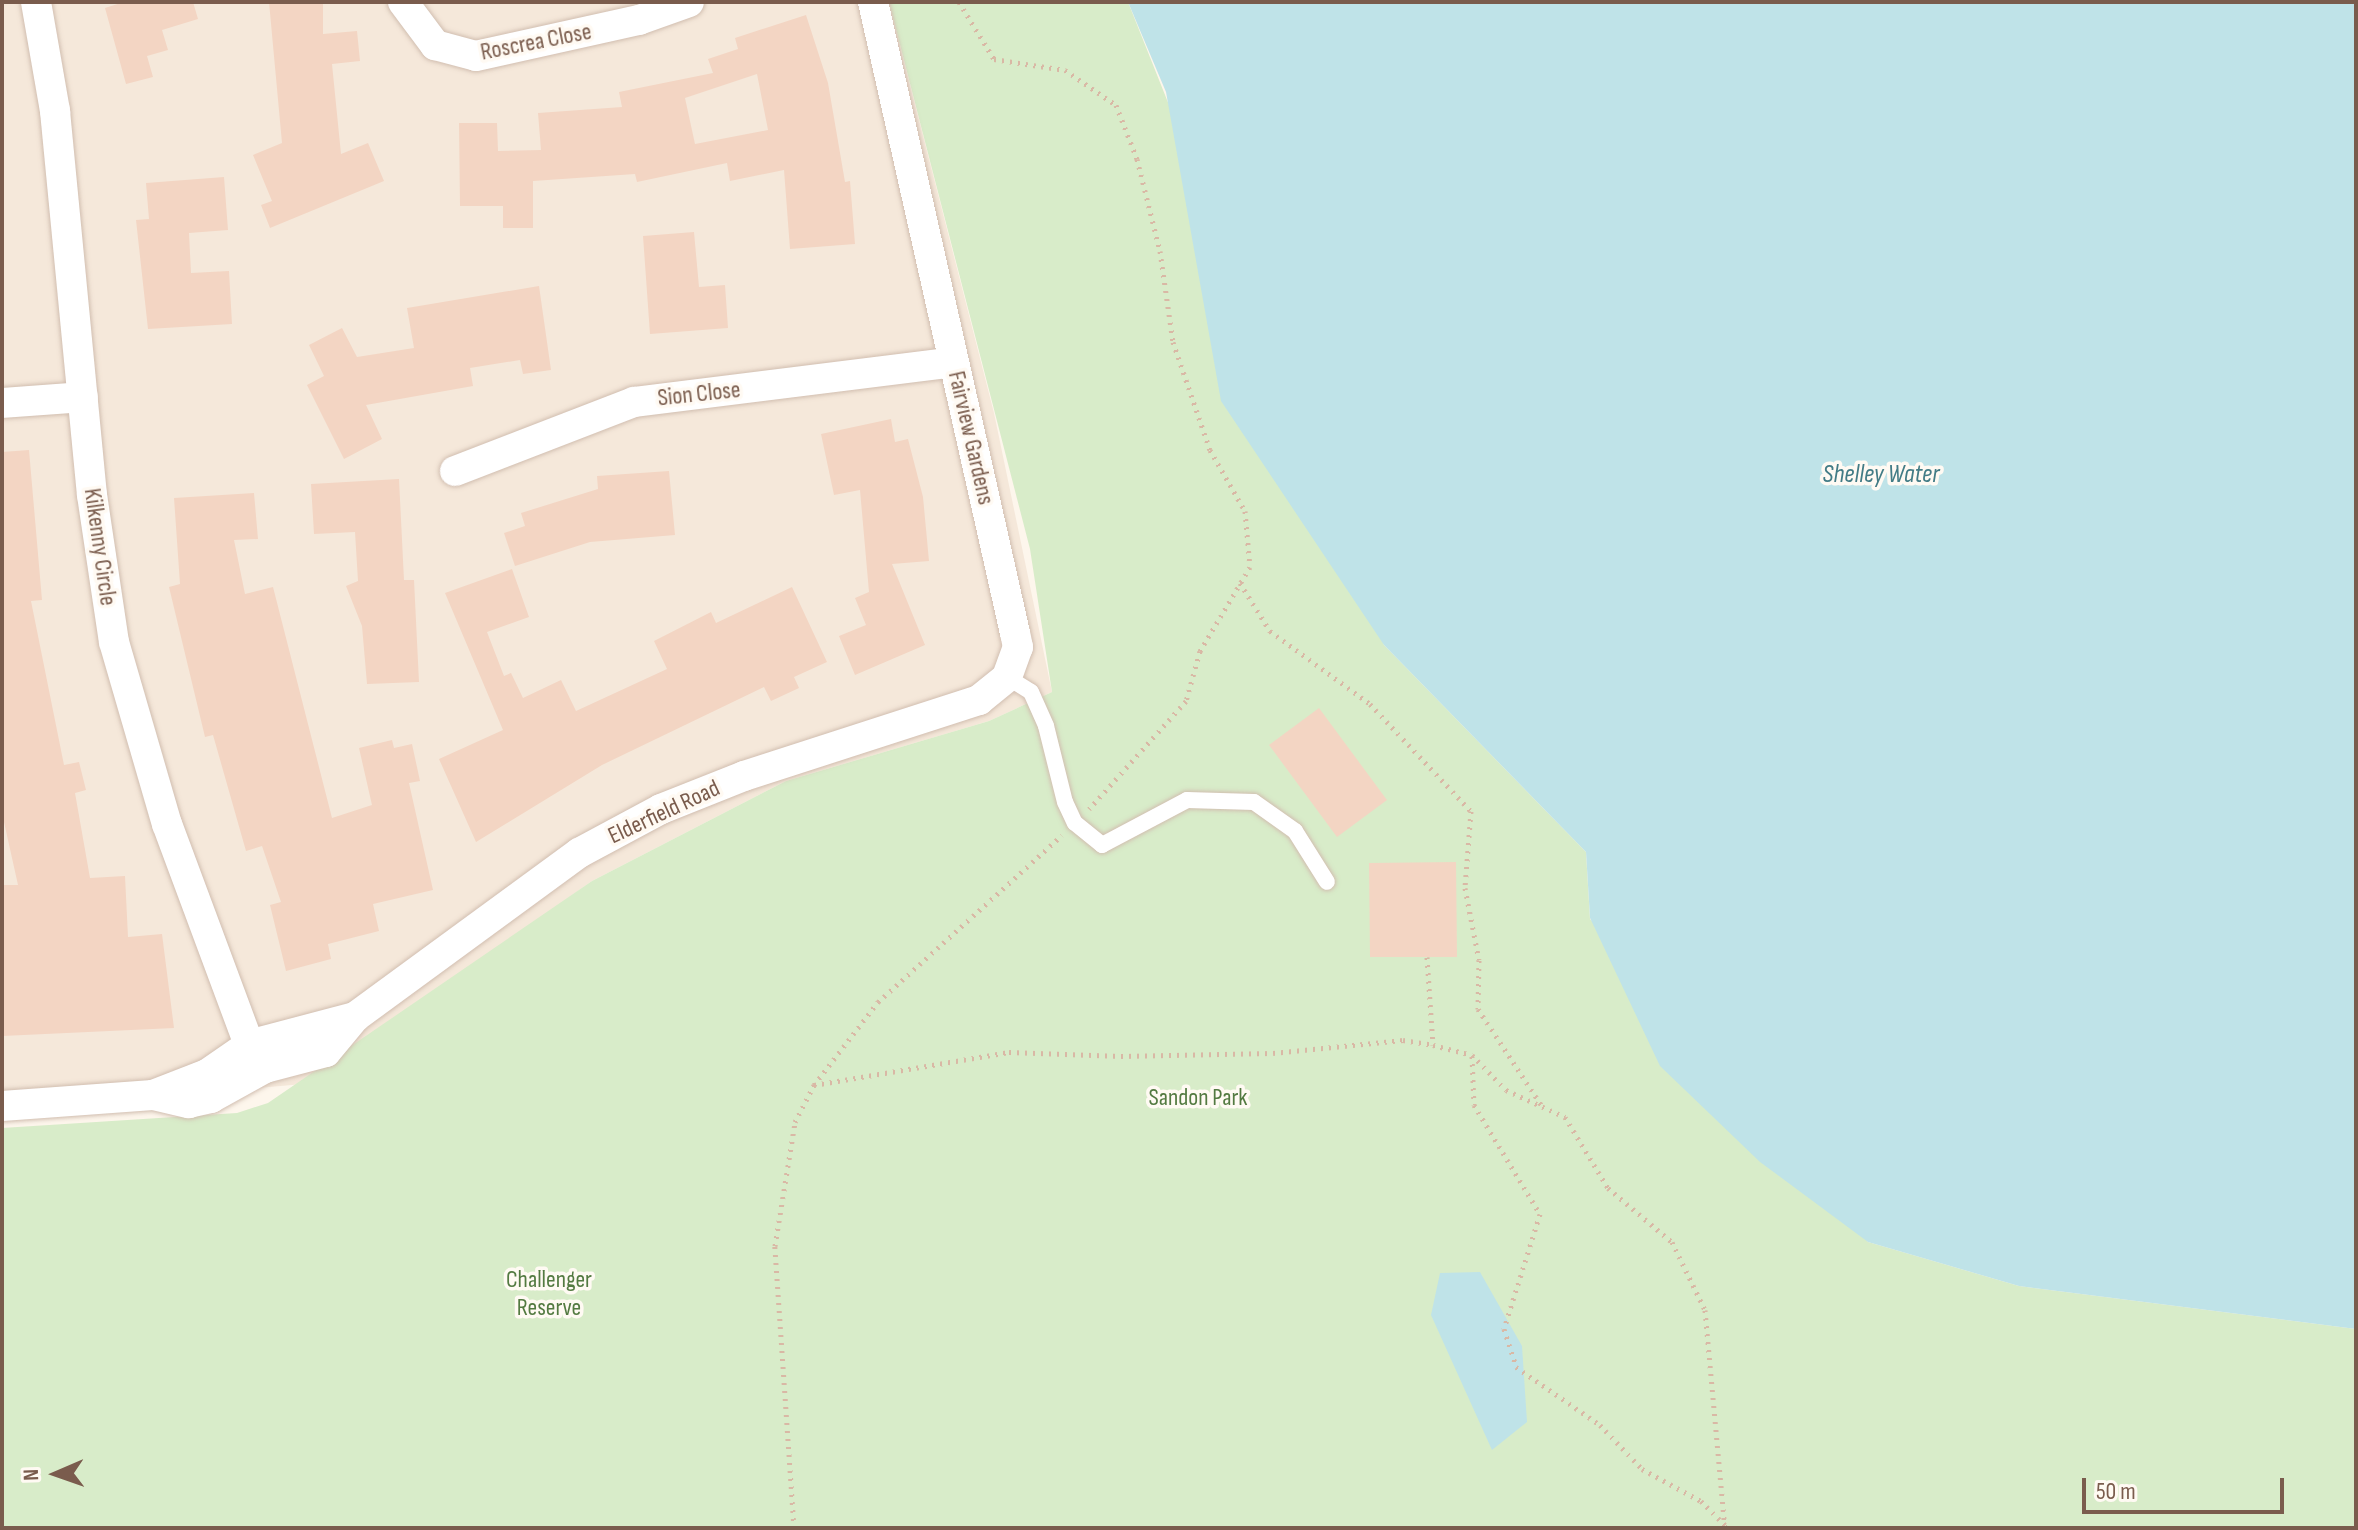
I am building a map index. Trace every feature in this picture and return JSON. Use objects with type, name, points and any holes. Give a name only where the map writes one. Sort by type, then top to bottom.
[{"type":"street","name":"Kilkenny Circle","points":[[36,2],[55,111],[102,575],[130,705],[257,1056]]},
{"type":"street","name":"Roscrea Close","points":[[403,2],[435,45],[476,56],[639,20],[689,2]]},
{"type":"street","name":"Fairview Gardens","points":[[873,2],[1017,639],[1007,677]]},
{"type":"street","name":"Sion Close","points":[[455,471],[634,402],[954,362]]},
{"type":"street","points":[[2,403],[83,397]]},
{"type":"street","name":"Elderfield Road","points":[[2,1106],[153,1095],[189,1103],[211,1098],[257,1056],[326,1052],[355,1017],[579,853],[661,809],[979,700],[1007,677]]},
{"type":"lane","points":[[1007,677],[1037,705],[1075,823],[1102,845],[1187,800],[1254,802],[1295,831],[1327,882]]},
{"type":"path","points":[[794,1528],[775,1246],[795,1122],[814,1085],[878,1002],[1075,823],[1186,701],[1200,651],[1250,567],[1245,511],[1210,450],[1173,342],[1160,251],[1137,159],[1116,105],[1065,70],[994,59],[959,2]]},
{"type":"path","points":[[1240,583],[1270,631],[1370,704],[1471,811],[1465,888],[1479,960],[1478,1009],[1543,1107]]},
{"type":"path","points":[[1427,957],[1433,1045]]},
{"type":"path","points":[[814,1085],[1009,1052],[1121,1056],[1273,1053],[1403,1040],[1472,1055],[1506,1090],[1565,1117],[1608,1188],[1672,1242],[1705,1310],[1725,1527]]},
{"type":"path","points":[[1472,1055],[1474,1105],[1540,1214],[1504,1329],[1516,1367],[1553,1397],[1600,1425],[1642,1469],[1701,1501],[1725,1527]]},
{"type":"shaded area","points":[[2,2],[889,2],[994,413],[1052,692],[989,721],[786,781],[592,881],[304,1084],[2,1110]]},
{"type":"green space","name":"Sandon Park","points":[[889,2],[1128,2],[1384,645],[1586,852],[1590,919],[1868,1242],[2019,1286],[2356,1329],[2356,1528],[2,1528],[2,1128],[237,1113],[268,1103],[592,881],[786,781],[989,721],[1052,692],[1030,549]]},
{"type":"water","name":"Shelley Water","points":[[1128,2],[2356,2],[2356,1329],[2019,1286],[1868,1242],[1760,1162],[1660,1066],[1590,918],[1586,852],[1384,645],[1221,401],[1166,92]]},
{"type":"water","points":[[1480,1272],[1522,1346],[1527,1422],[1492,1450],[1431,1315],[1440,1273]]},
{"type":"building","points":[[124,2],[193,2],[198,19],[162,30],[168,50],[147,56],[153,77],[126,84],[105,8]]},
{"type":"building","points":[[269,2],[323,2],[323,34],[357,31],[360,61],[332,64],[341,154],[368,143],[384,181],[270,228],[261,205],[272,201],[253,155],[282,143]]},
{"type":"building","points":[[806,15],[828,83],[845,182],[850,181],[855,244],[790,249],[784,170],[730,181],[727,163],[637,182],[635,174],[533,181],[533,228],[503,228],[503,206],[460,206],[459,123],[497,123],[498,151],[541,150],[538,113],[622,107],[619,92],[713,73],[708,59],[738,49],[735,38]],"holes":[[[757,74],[768,130],[695,144],[685,98]]]},
{"type":"building","points":[[224,177],[228,230],[189,233],[191,273],[229,271],[232,324],[148,329],[136,220],[149,219],[146,183]]},
{"type":"building","points":[[694,232],[699,287],[725,285],[728,328],[650,334],[643,236]]},
{"type":"building","points":[[539,286],[551,370],[523,374],[520,360],[470,368],[473,386],[366,405],[382,439],[344,459],[307,385],[324,376],[309,345],[342,328],[357,357],[414,348],[407,308]]},
{"type":"building","points":[[891,419],[895,442],[908,439],[923,497],[929,561],[892,564],[925,645],[855,675],[839,636],[866,625],[855,598],[869,592],[860,490],[834,495],[821,434]]},
{"type":"building","points":[[29,450],[42,600],[31,601],[64,765],[79,762],[86,790],[75,793],[90,878],[125,876],[128,937],[162,934],[174,1028],[2,1036],[4,885],[18,885],[2,813],[2,452]]},
{"type":"building","points":[[669,471],[675,535],[590,542],[515,566],[504,533],[525,526],[521,513],[598,489],[597,476]]},
{"type":"building","points":[[399,479],[404,580],[414,580],[419,682],[367,684],[362,626],[346,586],[358,581],[355,532],[314,534],[311,484]]},
{"type":"building","points":[[254,493],[258,539],[234,540],[245,594],[273,587],[332,818],[372,805],[359,748],[392,740],[394,748],[412,744],[420,781],[409,783],[433,890],[373,904],[379,931],[328,944],[331,959],[286,971],[270,905],[281,902],[262,846],[246,851],[213,735],[205,737],[169,587],[180,584],[174,498]]},
{"type":"building","points":[[512,569],[529,617],[487,632],[504,676],[511,673],[523,698],[561,680],[576,711],[667,669],[654,641],[711,612],[716,623],[792,587],[827,662],[794,677],[799,688],[771,701],[764,687],[602,765],[476,842],[439,759],[503,730],[445,593]]},
{"type":"building","points":[[1319,708],[1387,800],[1337,837],[1269,745]]},
{"type":"building","points":[[1456,862],[1457,957],[1370,957],[1369,863]]},
{"type":"park label","name":"Challenger Reserve","points":[[549,1294]]}]
